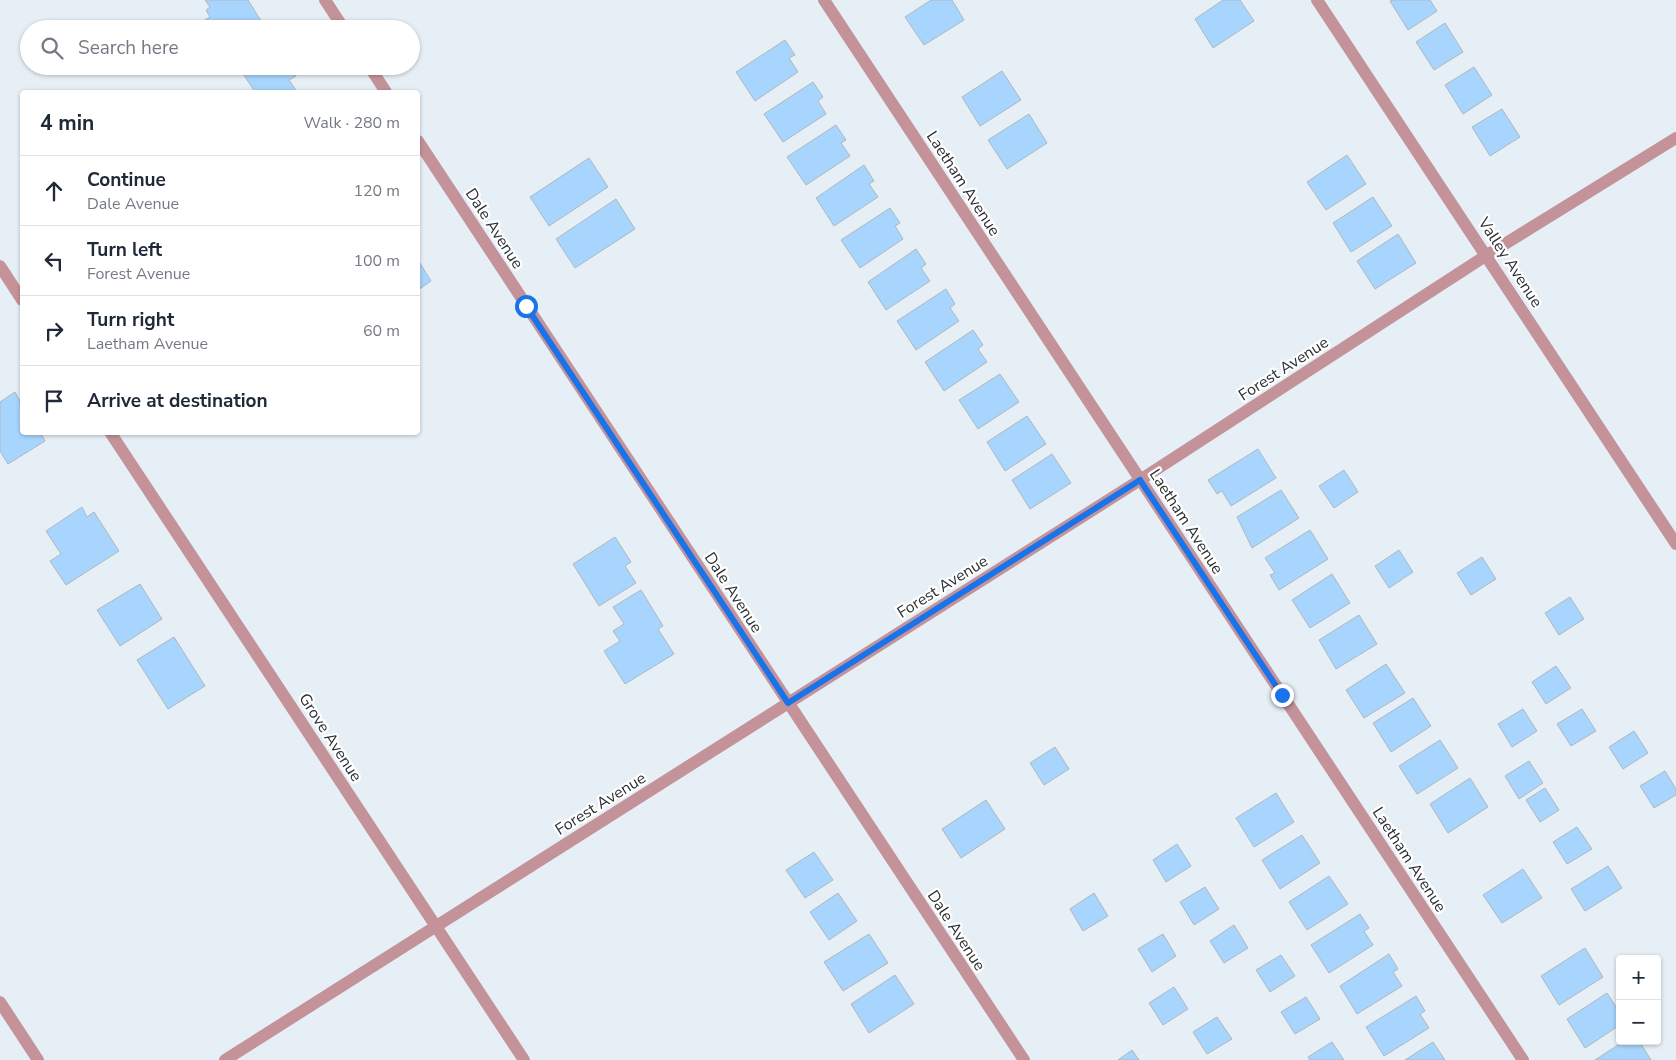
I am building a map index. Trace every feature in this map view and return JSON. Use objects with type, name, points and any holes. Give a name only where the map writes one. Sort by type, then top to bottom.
[{"type":"street","points":[[325,0],[338,20]]},
{"type":"street","name":"Laetham Avenue","points":[[824,0],[1523,1060]]},
{"type":"street","name":"Valley Avenue","points":[[1317,0],[1676,544]]},
{"type":"street","points":[[374,75],[385,90]]},
{"type":"street","name":"Forest Avenue","points":[[225,1060],[1140,480],[1487,255],[1676,138]]},
{"type":"street","name":"Dale Avenue","points":[[420,144],[1024,1060]]},
{"type":"street","points":[[0,266],[20,297]]},
{"type":"street","name":"Grove Avenue","points":[[112,435],[524,1060]]},
{"type":"street","points":[[0,1002],[38,1060]]},
{"type":"building","points":[[205,0],[248,0],[260,20],[205,20],[210,17],[206,10],[210,7]]},
{"type":"building","points":[[931,0],[952,0],[964,20],[924,45],[905,17]]},
{"type":"building","points":[[1223,0],[1240,0],[1254,21],[1213,48],[1195,19]]},
{"type":"building","points":[[1430,0],[1437,11],[1408,30],[1390,1]]},
{"type":"building","points":[[1445,23],[1463,52],[1434,70],[1416,42]]},
{"type":"building","points":[[785,40],[795,55],[789,58],[798,72],[755,101],[736,72]]},
{"type":"building","points":[[1474,67],[1492,95],[1463,114],[1445,85]]},
{"type":"building","points":[[1002,71],[1021,100],[980,126],[962,97]]},
{"type":"building","points":[[244,75],[296,76],[289,80],[296,90],[254,90]]},
{"type":"building","points":[[813,82],[823,97],[818,101],[826,114],[783,142],[764,114]]},
{"type":"building","points":[[1502,109],[1520,137],[1490,156],[1472,127]]},
{"type":"building","points":[[1029,114],[1047,143],[1007,169],[988,140]]},
{"type":"building","points":[[836,125],[846,140],[841,143],[850,156],[806,185],[787,157]]},
{"type":"building","points":[[1347,155],[1366,184],[1326,210],[1307,182]]},
{"type":"building","points":[[589,158],[608,187],[549,226],[530,197]]},
{"type":"building","points":[[864,165],[874,181],[869,184],[878,197],[834,226],[816,198]]},
{"type":"building","points":[[1373,197],[1392,226],[1351,252],[1333,223]]},
{"type":"building","points":[[616,199],[635,229],[575,268],[556,239]]},
{"type":"building","points":[[890,208],[900,223],[895,226],[903,239],[860,268],[841,240]]},
{"type":"building","points":[[1398,234],[1416,263],[1375,289],[1357,261]]},
{"type":"building","points":[[916,249],[926,264],[921,268],[930,281],[886,310],[868,282]]},
{"type":"building","points":[[420,263],[431,281],[420,289]]},
{"type":"building","points":[[946,289],[955,304],[950,308],[959,321],[916,350],[897,321]]},
{"type":"building","points":[[973,330],[983,345],[978,349],[987,362],[944,391],[925,362]]},
{"type":"building","points":[[1000,374],[1019,402],[978,429],[959,400]]},
{"type":"building","points":[[15,392],[20,401],[20,435],[42,435],[45,441],[8,464],[0,451],[0,402]]},
{"type":"building","points":[[1027,416],[1046,444],[1005,471],[987,442]]},
{"type":"building","points":[[1258,449],[1276,478],[1231,506],[1222,491],[1217,494],[1208,480]]},
{"type":"building","points":[[1052,454],[1071,483],[1030,509],[1012,480]]},
{"type":"building","points":[[1344,470],[1358,492],[1334,508],[1319,486]]},
{"type":"building","points":[[1281,490],[1299,518],[1252,548],[1237,517]]},
{"type":"building","points":[[82,507],[87,517],[94,512],[119,551],[66,585],[50,561],[61,554],[46,531]]},
{"type":"building","points":[[1310,530],[1328,559],[1279,590],[1270,575],[1275,573],[1265,558]]},
{"type":"building","points":[[615,537],[631,562],[625,566],[636,583],[599,606],[573,564]]},
{"type":"building","points":[[1399,550],[1413,572],[1389,588],[1375,566]]},
{"type":"building","points":[[1482,557],[1496,579],[1471,595],[1457,573]]},
{"type":"building","points":[[1332,574],[1350,603],[1310,628],[1292,600]]},
{"type":"building","points":[[140,584],[162,619],[120,646],[97,610]]},
{"type":"building","points":[[641,590],[663,626],[658,629],[674,654],[625,684],[604,651],[620,641],[613,631],[624,624],[613,607]]},
{"type":"building","points":[[1570,597],[1584,619],[1559,635],[1545,613]]},
{"type":"building","points":[[1359,615],[1377,644],[1336,669],[1319,640]]},
{"type":"building","points":[[174,637],[205,686],[168,709],[137,660]]},
{"type":"building","points":[[1386,664],[1405,693],[1364,718],[1346,690]]},
{"type":"building","points":[[1556,666],[1571,688],[1546,704],[1532,682]]},
{"type":"building","points":[[1413,698],[1431,726],[1391,752],[1373,723]]},
{"type":"building","points":[[1523,709],[1537,731],[1512,747],[1498,724]]},
{"type":"building","points":[[1582,709],[1596,731],[1571,746],[1557,724]]},
{"type":"building","points":[[1634,731],[1648,753],[1623,769],[1609,747]]},
{"type":"building","points":[[1440,740],[1458,768],[1417,794],[1399,766]]},
{"type":"building","points":[[1055,747],[1069,769],[1044,785],[1030,763]]},
{"type":"building","points":[[1529,761],[1543,783],[1519,799],[1505,776]]},
{"type":"building","points":[[1665,771],[1676,789],[1676,795],[1654,808],[1640,786]]},
{"type":"building","points":[[1470,778],[1488,807],[1448,833],[1430,804]]},
{"type":"building","points":[[1545,788],[1559,810],[1540,822],[1526,800]]},
{"type":"building","points":[[1276,793],[1294,822],[1254,847],[1236,818]]},
{"type":"building","points":[[986,800],[1005,829],[961,858],[942,829]]},
{"type":"building","points":[[1577,827],[1592,849],[1567,864],[1553,842]]},
{"type":"building","points":[[1302,835],[1320,863],[1280,889],[1262,860]]},
{"type":"building","points":[[1177,844],[1191,866],[1166,882],[1153,860]]},
{"type":"building","points":[[814,852],[833,880],[805,898],[786,870]]},
{"type":"building","points":[[1608,866],[1622,888],[1585,911],[1571,889]]},
{"type":"building","points":[[1523,869],[1542,898],[1502,923],[1483,895]]},
{"type":"building","points":[[1329,876],[1348,904],[1307,930],[1289,902]]},
{"type":"building","points":[[1205,887],[1219,909],[1194,925],[1180,902]]},
{"type":"building","points":[[838,893],[857,921],[829,940],[810,912]]},
{"type":"building","points":[[1094,893],[1108,916],[1083,931],[1070,909]]},
{"type":"building","points":[[1360,914],[1369,928],[1364,931],[1373,945],[1329,973],[1311,945]]},
{"type":"building","points":[[1234,925],[1248,948],[1224,963],[1210,941]]},
{"type":"building","points":[[869,934],[888,963],[843,991],[824,962]]},
{"type":"building","points":[[1163,934],[1176,956],[1152,972],[1138,949]]},
{"type":"building","points":[[1585,948],[1603,977],[1559,1005],[1541,976]]},
{"type":"building","points":[[1389,954],[1398,969],[1393,972],[1402,986],[1357,1014],[1340,986]]},
{"type":"building","points":[[1281,955],[1295,976],[1270,992],[1256,970]]},
{"type":"building","points":[[895,975],[914,1004],[869,1033],[851,1004]]},
{"type":"building","points":[[1174,987],[1188,1009],[1163,1025],[1149,1003]]},
{"type":"building","points":[[1607,993],[1616,1007],[1616,1028],[1585,1048],[1567,1019]]},
{"type":"building","points":[[1416,996],[1425,1011],[1420,1014],[1429,1028],[1384,1056],[1366,1027]]},
{"type":"building","points":[[1306,997],[1320,1019],[1295,1034],[1281,1012]]},
{"type":"building","points":[[1217,1017],[1232,1039],[1207,1054],[1193,1032]]},
{"type":"building","points":[[1332,1042],[1344,1060],[1310,1060],[1308,1057]]},
{"type":"building","points":[[1433,1042],[1445,1060],[1405,1060]]},
{"type":"building","points":[[1618,1045],[1642,1045],[1651,1060],[1595,1060]]},
{"type":"building","points":[[1132,1050],[1139,1060],[1118,1060]]},
{"type":"route","points":[[526,306],[788,703],[1140,480],[1282,695]]}]
